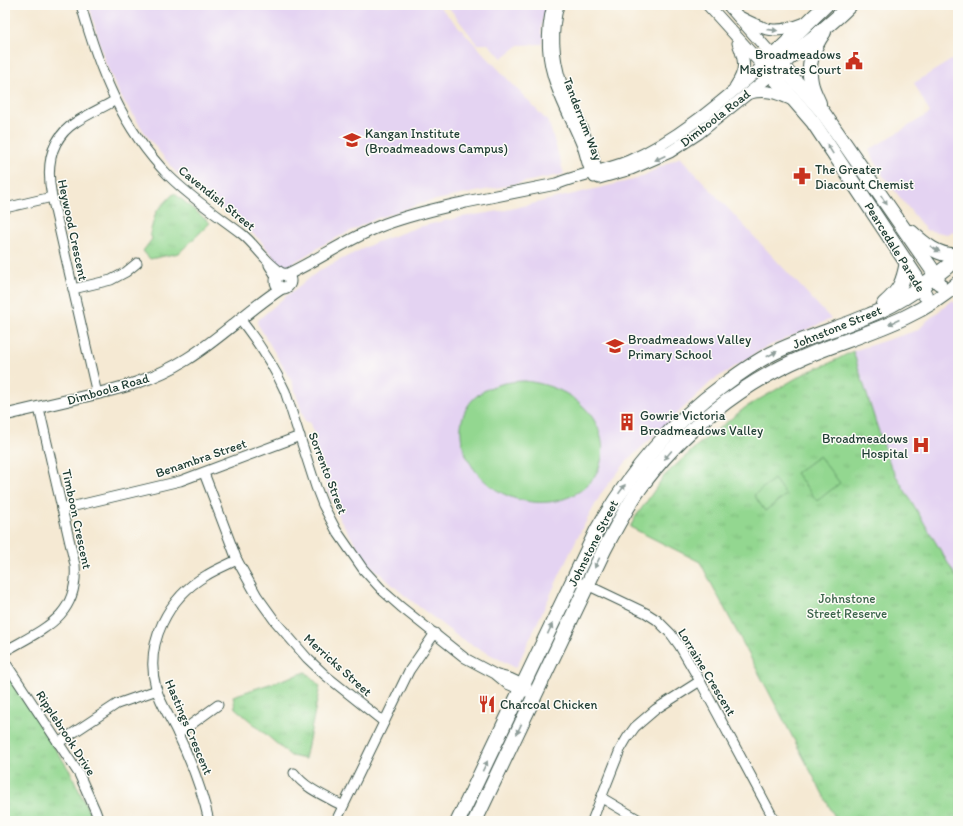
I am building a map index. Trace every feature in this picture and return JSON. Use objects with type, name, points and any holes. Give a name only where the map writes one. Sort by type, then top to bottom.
[{"type":"main road","name":"Dimboola Road","points":[[767,70],[777,60],[807,22],[826,5]]},
{"type":"main road","name":"Dimboola Road","points":[[777,60],[794,53],[828,27],[850,5]]},
{"type":"main road","points":[[822,111],[811,82],[810,68],[818,40],[828,27]]},
{"type":"main road","name":"Pearcedale Parade","points":[[777,60],[822,111],[936,276],[943,295]]},
{"type":"main road","name":"Pearcedale Parade","points":[[767,70],[797,102],[813,122],[907,262],[921,286],[929,304]]},
{"type":"main road","points":[[850,178],[862,168]]},
{"type":"main road","points":[[895,216],[917,237],[938,252],[950,255],[958,254]]},
{"type":"main road","name":"Johnstone Street","points":[[458,821],[601,523],[635,471],[660,442],[700,403],[745,369],[770,354],[803,339],[870,316],[921,286],[958,258]]},
{"type":"main road","points":[[870,316],[899,288],[903,280],[907,262]]},
{"type":"main road","name":"Johnstone Street","points":[[475,821],[587,585],[621,517],[646,480],[674,447],[695,427],[746,388],[799,359],[893,323],[929,304],[958,283]]},
{"type":"main road","points":[[635,471],[646,480]]},
{"type":"street","name":"Cavendish Street","points":[[81,5],[95,53],[114,101],[139,139],[168,175],[194,199],[243,235],[266,259],[282,280]]},
{"type":"street","name":"Tanderrum Way","points":[[552,5],[547,41],[552,72],[558,92],[594,174]]},
{"type":"street","name":"Tanderrum Way","points":[[560,5],[554,40],[558,66],[562,84],[582,126],[593,154],[594,174]]},
{"type":"street","name":"Pearcedale Parade","points":[[708,5],[767,70]]},
{"type":"street","name":"Pearcedale Parade","points":[[728,5],[777,60]]},
{"type":"street","points":[[738,16],[764,29],[773,30],[789,29],[807,22]]},
{"type":"street","points":[[731,94],[742,76],[744,65],[743,55],[735,36]]},
{"type":"street","name":"Dimboola Road","points":[[680,139],[731,94],[767,70]]},
{"type":"street","name":"Dimboola Road","points":[[5,415],[129,386],[170,369],[206,346],[240,319],[261,302],[282,280],[356,236],[399,219],[432,210],[556,184],[577,184],[594,174],[629,161],[655,148],[699,133],[748,93],[767,70]]},
{"type":"street","points":[[748,93],[766,91],[797,102]]},
{"type":"street","name":"Heywood Crescent","points":[[97,394],[48,174],[50,159],[58,140],[67,128],[75,122],[114,101]]},
{"type":"street","points":[[5,208],[52,197]]},
{"type":"street","points":[[73,289],[111,280],[126,272],[136,263]]},
{"type":"street","name":"Sorrento Street","points":[[240,319],[256,338],[278,376],[285,391],[323,505],[336,530],[363,570],[384,592],[465,658],[495,674],[507,684],[523,687],[536,694]]},
{"type":"street","name":"Timboon Crescent","points":[[5,651],[49,626],[57,619],[70,601],[75,585],[75,565],[39,408]]},
{"type":"street","name":"Benambra Street","points":[[62,509],[168,485],[204,473],[300,436]]},
{"type":"street","name":"Merricks Street","points":[[204,473],[237,560],[257,596],[275,621],[295,645],[325,675],[384,722]]},
{"type":"street","name":"Hastings Crescent","points":[[209,821],[200,785],[157,690],[153,658],[158,634],[166,614],[183,592],[207,575],[237,560]]},
{"type":"street","name":"Lorraine Crescent","points":[[574,579],[646,613],[664,626],[679,645],[700,681],[775,821]]},
{"type":"street","points":[[336,821],[409,671],[435,633]]},
{"type":"street","name":"Ripplebrook Drive","points":[[5,662],[79,774],[99,821]]},
{"type":"street","points":[[592,821],[620,750],[627,738],[636,727],[656,709],[700,681]]},
{"type":"street","points":[[58,743],[117,704],[157,690]]},
{"type":"street","points":[[178,734],[218,705]]},
{"type":"street","points":[[294,773],[308,788],[343,806]]},
{"type":"street","points":[[602,798],[640,821]]},
{"type":"shaded area","name":"Kangan Institute (Broadmeadows Campus)","points":[[89,5],[438,5],[549,123],[564,174],[426,202],[375,219],[326,243],[283,269],[261,241],[233,216],[196,191],[174,170],[147,136],[120,95],[105,62]]},
{"type":"shaded area","points":[[441,5],[547,5],[542,22],[541,33],[544,37],[542,44],[519,45],[502,58],[488,44],[477,44],[450,9]]},
{"type":"shaded area","points":[[958,56],[958,230],[947,234],[926,230],[883,176],[869,150],[930,113],[914,83]]},
{"type":"shaded area","points":[[680,157],[831,319],[764,348],[712,381],[627,461],[602,492],[577,538],[516,668],[461,639],[404,595],[368,563],[338,516],[318,464],[311,440],[315,435],[310,423],[305,421],[292,382],[257,323],[258,320],[285,297],[320,270],[374,243],[418,227],[461,217],[506,210],[637,179]]},
{"type":"shaded area","name":"Broadmeadows Hospital","points":[[953,300],[958,309],[958,580],[891,467],[853,351],[918,330]]},
{"type":"green space","points":[[174,193],[210,223],[179,253],[150,259],[143,251],[152,239],[150,233],[156,212]]},
{"type":"green space","name":"Johnstone Street Reserve","points":[[853,351],[891,467],[958,580],[958,821],[837,821],[700,562],[630,527],[664,476],[699,444],[746,407],[807,372],[830,363]]},
{"type":"green space","points":[[525,381],[553,387],[577,401],[590,414],[598,429],[602,444],[602,458],[598,471],[590,482],[579,492],[565,498],[549,502],[517,499],[492,487],[473,468],[463,445],[462,422],[471,402],[492,387]]},
{"type":"green space","points":[[819,456],[840,483],[817,501],[796,473]]},
{"type":"green space","points":[[774,479],[786,495],[765,511],[754,495]]},
{"type":"green space","points":[[5,669],[71,773],[93,821],[5,821]]},
{"type":"green space","points":[[306,672],[320,686],[305,759],[291,756],[235,708],[233,696]]},
{"type":"place","name":"Broadmeadows Magistrates Court","points":[[854,61]]},
{"type":"place","name":"Kangan Institute (Broadmeadows Campus)","points":[[352,140]]},
{"type":"place","name":"The Greater Diacount Chemist","points":[[802,176]]},
{"type":"place","name":"Broadmeadows Valley Primary School","points":[[615,346]]},
{"type":"place","name":"Gowrie Victoria Broadmeadows Valley","points":[[627,422]]},
{"type":"place","name":"Broadmeadows Hospital","points":[[921,445]]},
{"type":"place","name":"Charcoal Chicken","points":[[487,704]]}]
